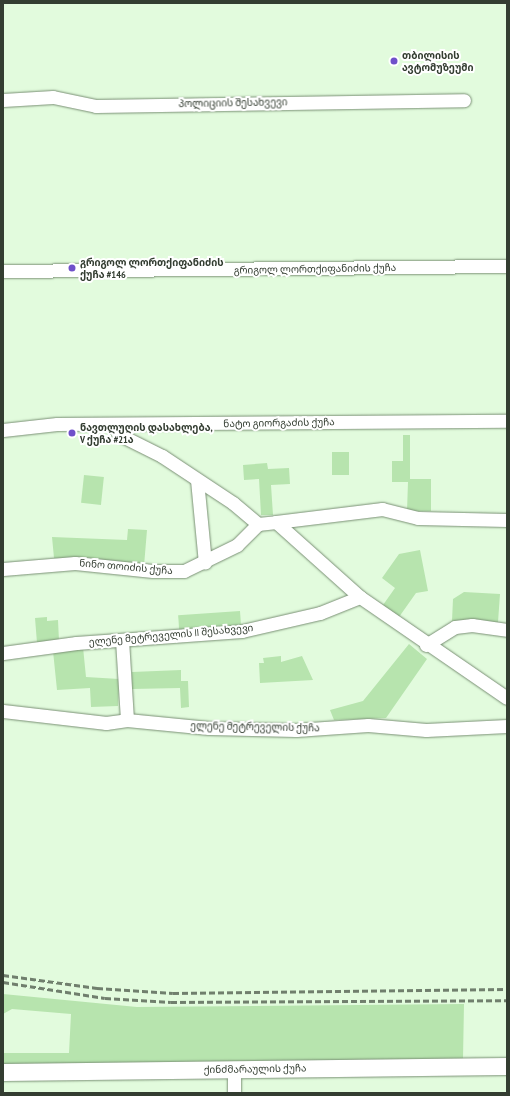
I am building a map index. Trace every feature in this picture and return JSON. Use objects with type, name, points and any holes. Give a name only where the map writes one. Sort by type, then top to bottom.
[{"type":"main road","name":"ქინძმარაულის ქუჩა","points":[[3,1072],[507,1066]]},
{"type":"street","name":"პოლიციის შესახვევი","points":[[3,100],[53,97],[96,106],[464,100]]},
{"type":"street","name":"გრიგოლ ლორთქიფანიძის ქუჩა","points":[[3,271],[507,266]]},
{"type":"street","name":"ნატო გიორგაძის ქუჩა","points":[[3,430],[57,424],[112,425],[507,421]]},
{"type":"street","points":[[112,425],[134,445],[162,456],[258,524],[382,509],[418,518],[507,520]]},
{"type":"street","points":[[197,480],[205,563]]},
{"type":"street","points":[[276,522],[360,597],[426,645],[507,698]]},
{"type":"street","name":"ნინო თოიძის ქუჩა","points":[[3,569],[75,563],[169,572],[205,563],[237,545],[258,524]]},
{"type":"street","name":"ელენე მეტრეველის II შესახვევი","points":[[3,653],[122,640],[242,631],[320,613],[360,597]]},
{"type":"street","points":[[426,645],[455,627],[507,630]]},
{"type":"street","points":[[122,640],[127,720]]},
{"type":"street","name":"ელენე მეტრეველის ქუჩა","points":[[3,711],[106,723],[127,720],[209,728],[296,730],[368,726],[426,730],[507,726]]},
{"type":"street","points":[[234,1069],[234,1093]]},
{"type":"green space","points":[[403,435],[410,435],[410,479],[431,479],[431,511],[407,511],[408,482],[392,482],[392,461],[403,461]]},
{"type":"green space","points":[[332,452],[349,452],[349,475],[332,475]]},
{"type":"green space","points":[[267,463],[268,469],[289,468],[290,484],[271,485],[273,515],[261,515],[259,479],[244,480],[243,465]]},
{"type":"green space","points":[[84,475],[104,477],[101,505],[81,503]]},
{"type":"green space","points":[[128,529],[147,530],[144,566],[54,558],[52,537],[127,540]]},
{"type":"green space","points":[[420,550],[428,591],[416,593],[399,617],[383,605],[395,588],[382,578],[399,554]]},
{"type":"green space","points":[[464,592],[500,594],[498,622],[452,621],[453,599]]},
{"type":"green space","points":[[240,611],[241,627],[179,631],[178,615]]},
{"type":"green space","points":[[47,617],[47,621],[58,620],[59,641],[37,643],[35,618]]},
{"type":"green space","points":[[409,644],[427,659],[386,718],[334,720],[330,710],[363,701]]},
{"type":"green space","points":[[83,647],[86,677],[119,679],[118,706],[91,707],[90,688],[57,690],[53,651]]},
{"type":"green space","points":[[281,656],[281,662],[302,656],[313,680],[260,683],[259,663],[264,663],[263,658]]},
{"type":"green space","points":[[181,670],[181,681],[188,681],[189,707],[181,708],[180,688],[132,689],[132,672]]},
{"type":"green space","points":[[3,994],[137,1007],[464,1004],[463,1059],[3,1065],[3,1053],[69,1053],[71,1014],[12,1009],[3,1014]]},
{"type":"railway","points":[[3,975],[97,988],[173,993],[507,989]]},
{"type":"railway","points":[[3,982],[105,998],[171,1002],[507,1000]]},
{"type":"place","name":"თბილისის ავტომუზეუმი","points":[[394,61]]},
{"type":"place","name":"გრიგოლ ლორთქიფანიძის ქუჩა #146","points":[[72,268]]},
{"type":"place","name":"ნავთლუღის დასახლება, V ქუჩა #21ა","points":[[72,433]]}]
